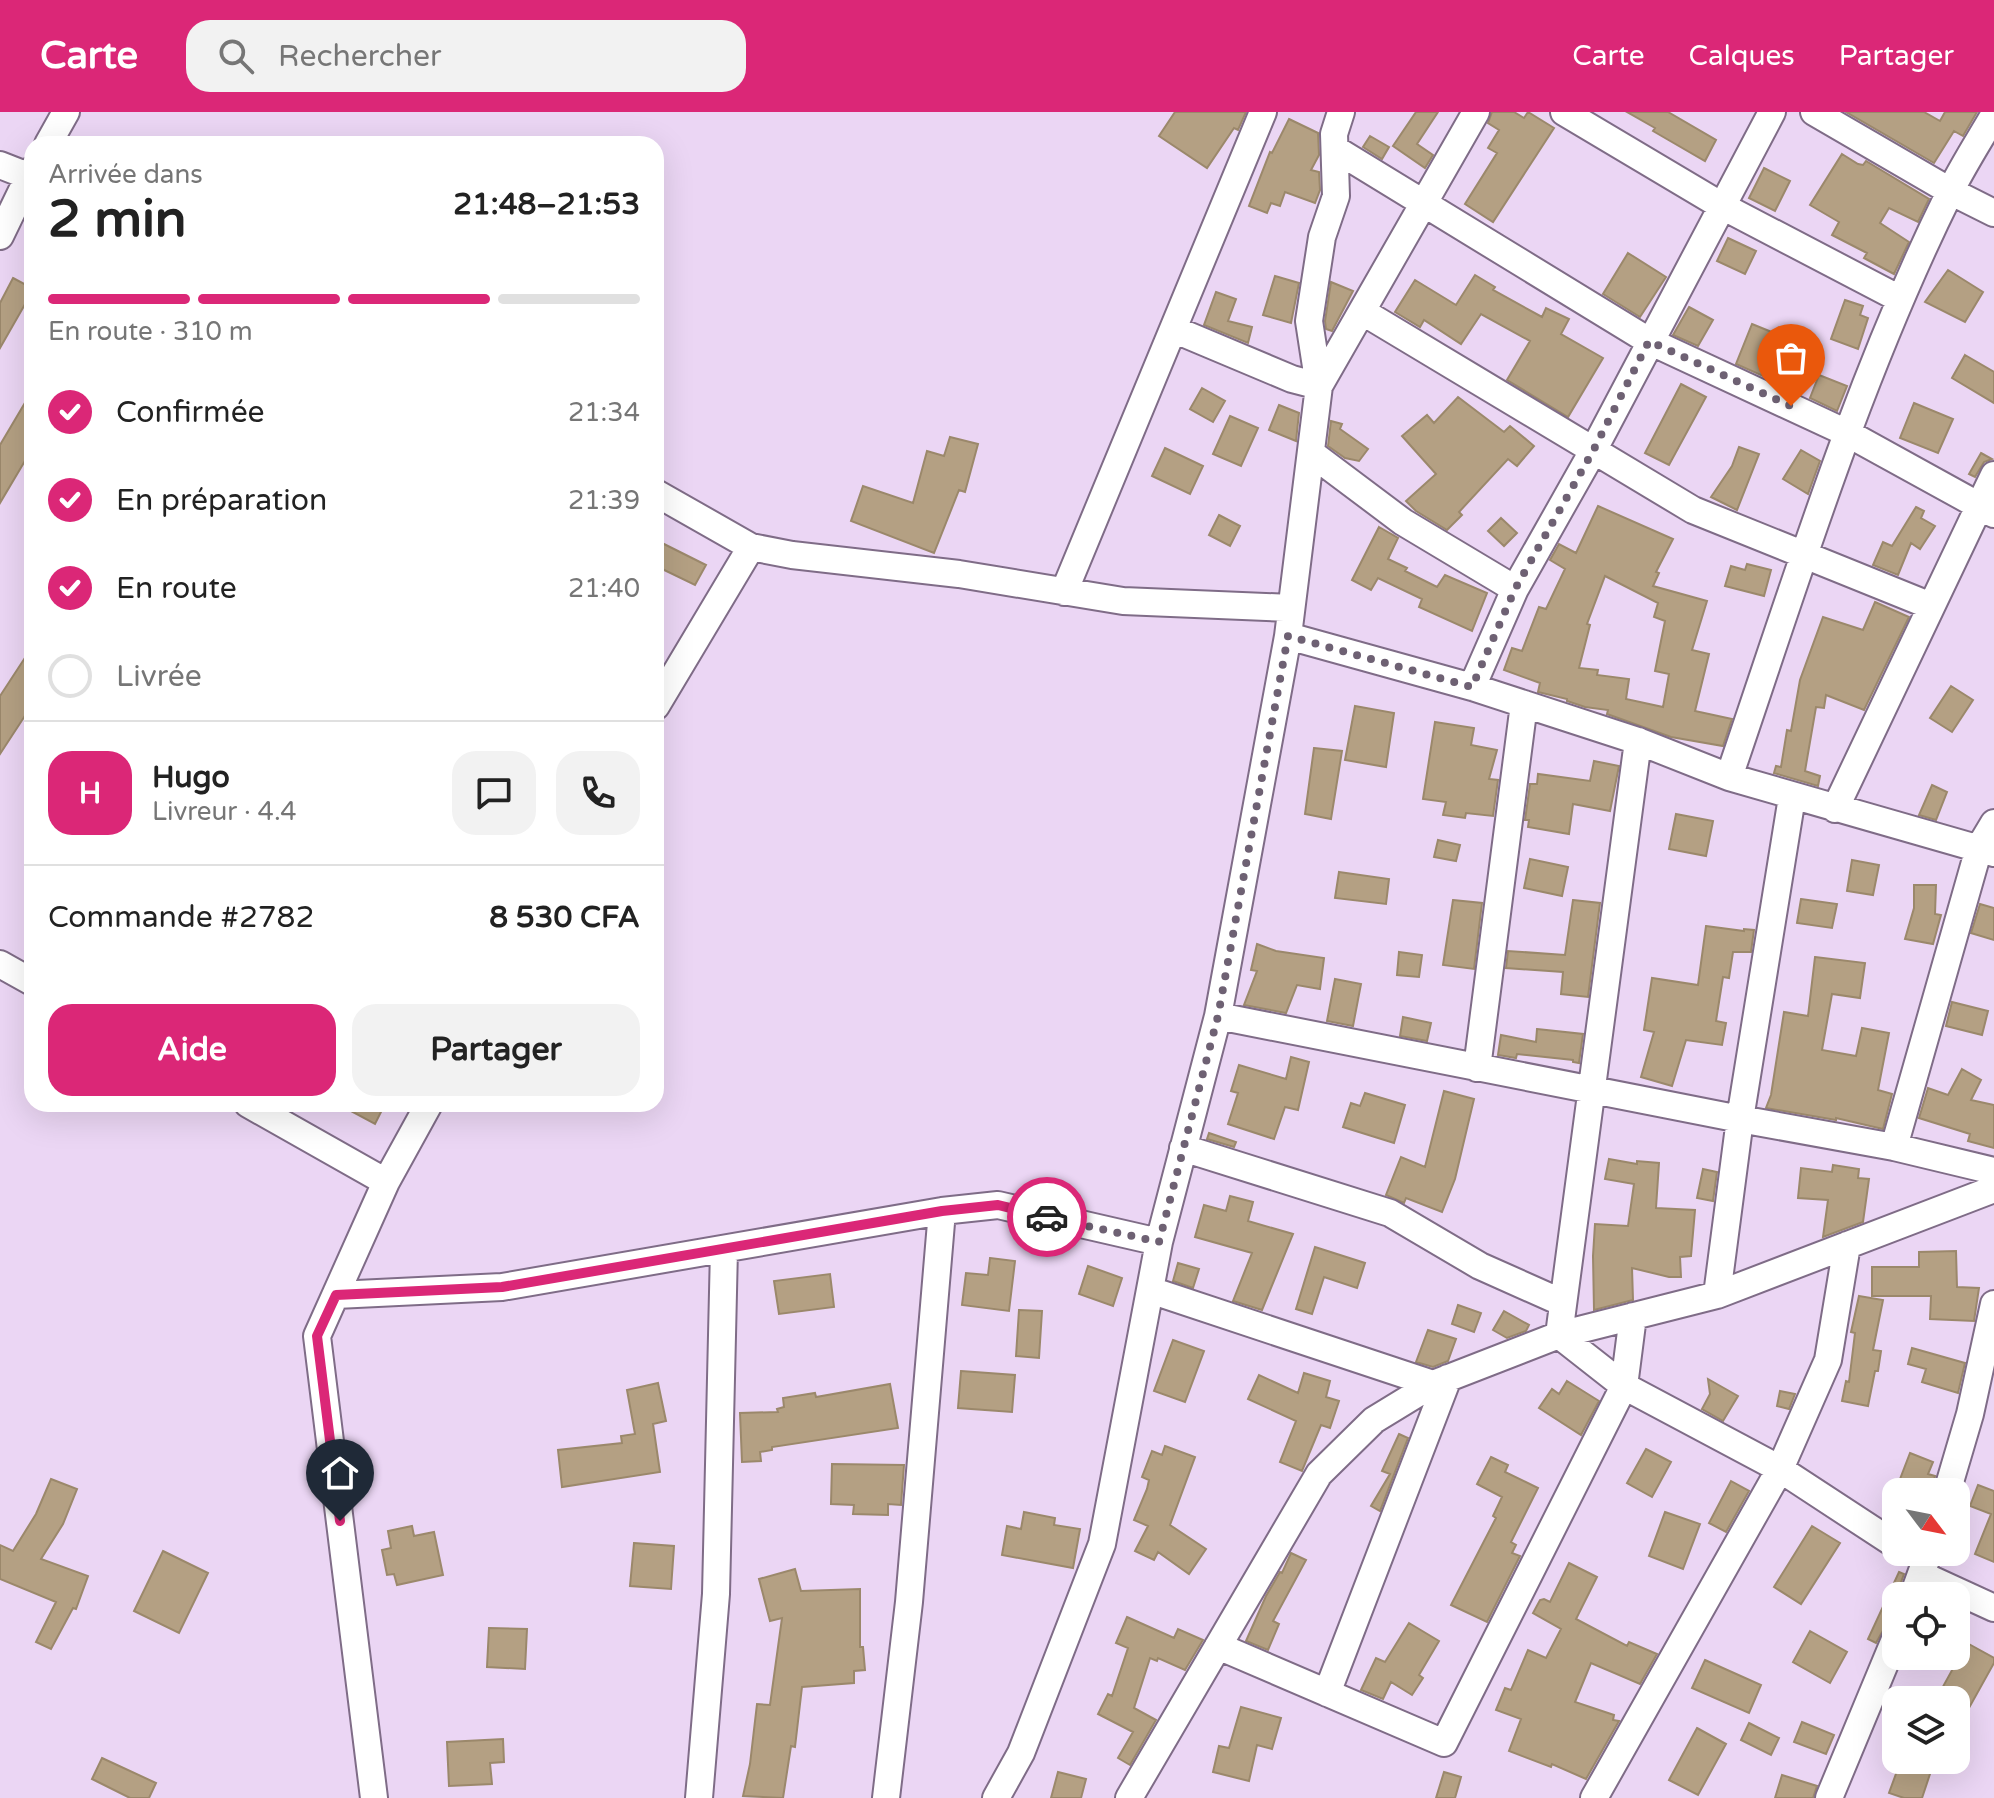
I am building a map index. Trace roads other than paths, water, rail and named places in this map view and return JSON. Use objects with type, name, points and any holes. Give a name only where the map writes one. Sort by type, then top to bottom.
[{"type":"street","points":[[56,136],[66,112]]},
{"type":"street","points":[[1064,592],[1263,112]]},
{"type":"street","points":[[1319,386],[1476,112]]},
{"type":"street","points":[[1564,112],[1722,206],[1900,299]]},
{"type":"street","points":[[1472,687],[1515,589],[1593,451],[1772,112]]},
{"type":"street","points":[[1814,112],[1994,213]]},
{"type":"street","points":[[996,1798],[1021,1753],[1102,1544],[1159,1242],[1218,1016],[1288,636],[1319,386],[1309,321],[1322,237],[1336,196],[1333,115]]},
{"type":"street","points":[[1729,777],[1847,433],[1900,299],[1950,191],[1994,115]]},
{"type":"street","points":[[1335,149],[1649,341],[1847,433],[1986,510]]},
{"type":"street","points":[[0,165],[24,171]]},
{"type":"street","points":[[0,236],[24,186]]},
{"type":"street","points":[[1363,312],[1693,510],[1931,606]]},
{"type":"street","points":[[1173,329],[1292,379],[1319,386]]},
{"type":"street","points":[[1311,453],[1403,522],[1515,589]]},
{"type":"street","points":[[1835,809],[1931,606],[1986,510],[1994,475]]},
{"type":"street","points":[[664,498],[751,547],[792,555],[959,574],[1123,601],[1291,608]]},
{"type":"street","points":[[664,693],[751,547]]},
{"type":"street","points":[[1288,636],[1472,687],[1638,741],[1729,777],[1792,797],[1987,850]]},
{"type":"street","points":[[1477,1068],[1524,704]]},
{"type":"street","points":[[1559,1335],[1638,741]]},
{"type":"street","points":[[1717,1295],[1740,1119],[1792,797]]},
{"type":"street","points":[[1894,1147],[1994,823]]},
{"type":"street","points":[[0,964],[24,978]]},
{"type":"street","points":[[1218,1016],[1894,1147],[1994,1171]]},
{"type":"street","points":[[262,1112],[386,1182]]},
{"type":"street","points":[[374,1798],[317,1336],[386,1182],[425,1112]]},
{"type":"street","points":[[1183,1148],[1390,1213],[1480,1266],[1563,1303]]},
{"type":"street","points":[[1129,1798],[1319,1474],[1374,1420],[1440,1381],[1559,1335],[1717,1295],[1994,1189]]},
{"type":"street","points":[[336,1295],[502,1287],[942,1211],[998,1205],[1159,1242]]},
{"type":"street","points":[[886,1798],[909,1602],[942,1211]]},
{"type":"street","points":[[1594,1798],[1780,1469],[1828,1360],[1847,1245]]},
{"type":"street","points":[[699,1798],[716,1594],[724,1249]]},
{"type":"street","points":[[1150,1290],[1440,1381]]},
{"type":"street","points":[[1951,1478],[1970,1414],[1994,1304]]},
{"type":"street","points":[[1218,1646],[1444,1743],[1624,1386],[1633,1316]]},
{"type":"street","points":[[1559,1335],[1624,1386],[1780,1469],[1882,1536]]},
{"type":"street","points":[[1327,1693],[1440,1381]]},
{"type":"street","points":[[1919,1568],[1994,1608]]},
{"type":"street","points":[[1829,1798],[1882,1670]]}]
